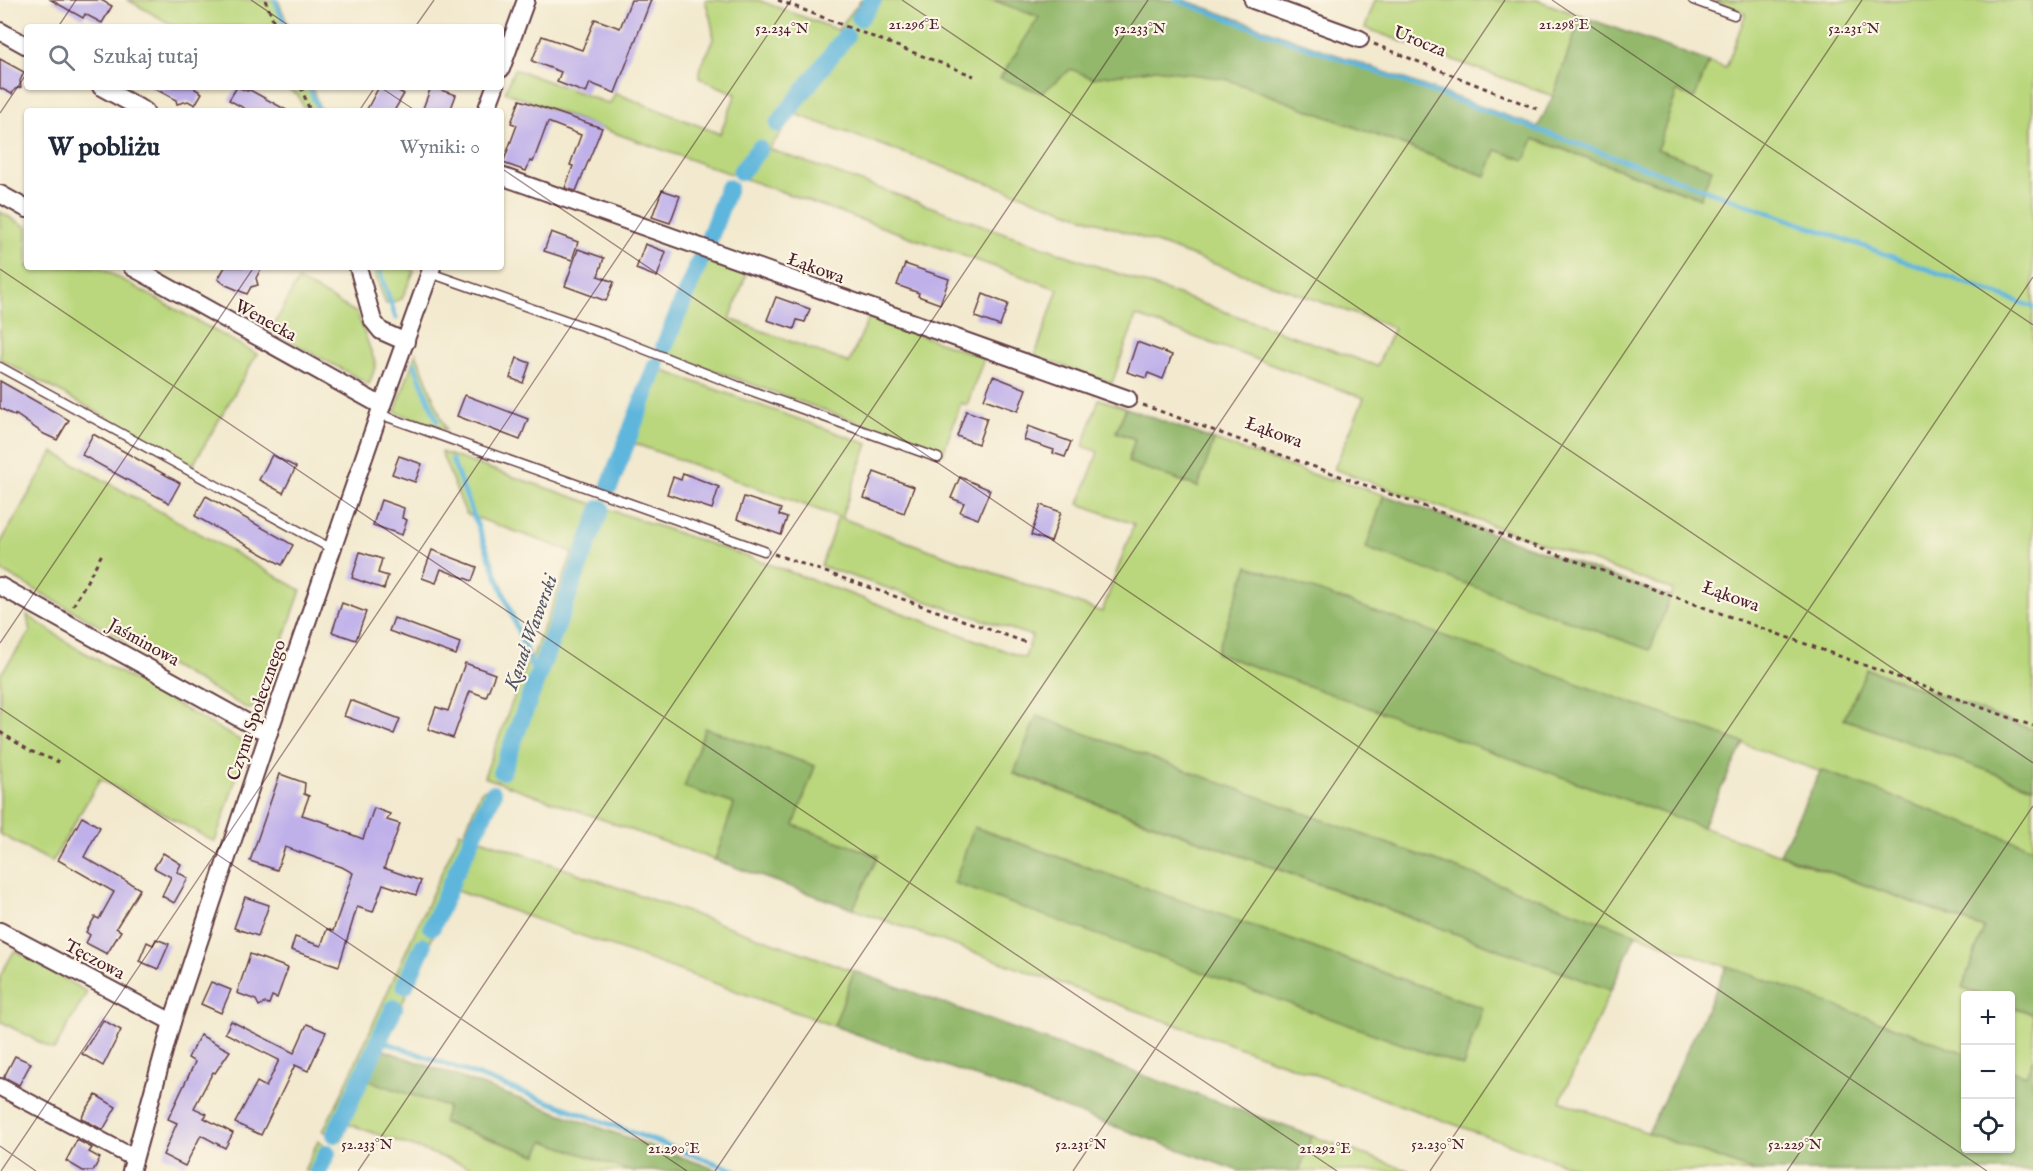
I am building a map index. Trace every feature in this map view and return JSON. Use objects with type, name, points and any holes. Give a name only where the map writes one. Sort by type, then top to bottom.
[{"type":"street","points":[[504,61],[526,0]]},
{"type":"street","points":[[1253,0],[1360,39]]},
{"type":"street","points":[[0,31],[24,44]]},
{"type":"street","points":[[106,90],[140,108]]},
{"type":"street","points":[[487,108],[494,90]]},
{"type":"street","name":"Łąkowa","points":[[504,177],[1128,399]]},
{"type":"street","points":[[0,194],[24,207]]},
{"type":"street","name":"Wenecka","points":[[137,270],[380,410]]},
{"type":"street","points":[[359,270],[373,321],[381,331],[406,342]]},
{"type":"street","name":"Czynu Społecznego","points":[[132,1165],[172,1022],[332,549],[431,270]]},
{"type":"street","name":"Jaśminowa","points":[[0,585],[257,728],[269,732]]},
{"type":"street","name":"Tęczowa","points":[[0,931],[172,1022]]},
{"type":"street","points":[[0,1086],[132,1165]]},
{"type":"lane","points":[[1693,0],[1734,15]]},
{"type":"lane","points":[[431,270],[738,386],[938,458]]},
{"type":"lane","points":[[0,367],[332,549]]},
{"type":"lane","points":[[380,410],[764,551]]},
{"type":"path","points":[[265,0],[275,24]]},
{"type":"path","points":[[778,0],[974,76]]},
{"type":"path","name":"Urocza","points":[[1360,39],[1537,109]]},
{"type":"path","points":[[302,90],[309,108]]},
{"type":"path","name":"Łąkowa","points":[[1128,399],[2033,726]]},
{"type":"path","points":[[764,551],[1028,643]]},
{"type":"path","points":[[65,621],[102,554]]},
{"type":"path","points":[[0,732],[30,751],[59,762]]},
{"type":"green space","points":[[128,0],[278,0],[288,24],[171,24]]},
{"type":"green space","points":[[705,0],[758,0],[838,30],[861,0],[993,0],[1039,17],[1071,69],[1092,78],[1156,69],[1226,79],[1485,176],[1496,150],[1534,139],[1699,198],[1712,169],[1657,149],[1677,91],[1694,98],[1709,62],[1726,68],[1746,13],[1712,0],[2033,0],[2033,730],[1868,669],[1844,719],[2033,787],[2033,848],[1248,566],[1217,653],[1984,928],[1962,988],[1971,991],[1961,991],[1961,1052],[1036,717],[1014,774],[1611,990],[1560,1101],[1754,1171],[1584,1171],[853,909],[878,856],[793,825],[815,766],[705,728],[734,804],[715,860],[484,777],[525,668],[533,655],[573,552],[466,514],[441,452],[760,561],[1025,658],[1032,636],[821,566],[838,517],[633,443],[615,491],[602,486],[650,366],[868,444],[841,518],[1102,612],[1134,524],[1079,504],[1098,452],[1083,446],[1099,399],[1126,408],[1116,432],[1135,439],[1128,461],[1198,487],[1214,440],[1331,481],[1332,478],[1384,495],[1367,548],[1650,649],[1673,590],[1334,469],[1364,398],[1136,316],[1112,383],[1035,356],[1058,289],[606,130],[505,92],[514,69],[610,104],[615,93],[720,134],[736,94],[699,78],[700,67],[712,44],[712,24]],"holes":[[[795,114],[1394,328],[1377,366],[769,149]],[[974,827],[1483,1008],[1463,1066],[955,883]]]},
{"type":"green space","points":[[993,0],[1184,0],[1538,127],[1553,96],[1581,16],[1709,62],[1694,99],[1677,91],[1657,149],[1712,169],[1700,198],[1534,139],[1525,160],[1496,150],[1486,176],[1226,79],[1156,69],[1092,78],[1071,69],[1042,93],[1000,78],[1039,17]]},
{"type":"green space","points":[[1375,0],[1537,0],[1581,16],[1553,96],[1365,28]]},
{"type":"green space","points":[[289,90],[313,90],[320,108],[304,108],[298,95]]},
{"type":"green space","points":[[0,212],[24,225],[24,270],[104,270],[257,354],[193,465],[0,359]]},
{"type":"green space","points":[[697,253],[748,269],[730,319],[849,363],[869,317],[984,358],[967,405],[961,403],[943,453],[657,350]]},
{"type":"green space","points":[[373,270],[414,271],[402,299],[386,304]]},
{"type":"green space","points":[[298,280],[357,313],[376,365],[369,384],[271,331]]},
{"type":"green space","points":[[416,353],[446,430],[395,412]]},
{"type":"green space","points":[[1126,408],[1214,440],[1198,487],[1128,462],[1135,439],[1116,432]]},
{"type":"green space","points":[[53,452],[301,590],[260,707],[248,709],[0,570],[0,544]]},
{"type":"green space","points":[[1384,495],[1670,597],[1650,650],[1366,548]]},
{"type":"green space","points":[[1248,566],[1744,743],[1702,827],[1216,653]]},
{"type":"green space","points":[[27,615],[73,646],[247,745],[215,842],[100,779],[52,862],[0,834],[0,675],[30,632]]},
{"type":"green space","points":[[1867,669],[2033,730],[2033,787],[1844,719]]},
{"type":"green space","points":[[1037,716],[1636,934],[1611,990],[1014,773]]},
{"type":"green space","points":[[705,728],[815,766],[794,825],[878,856],[853,909],[715,860],[734,804],[684,787]]},
{"type":"green space","points":[[1821,770],[2033,848],[2033,1014],[2015,1007],[2015,991],[1971,991],[1962,988],[1984,928],[1780,854]]},
{"type":"green space","points":[[486,789],[495,795],[478,838],[854,971],[834,1026],[454,890],[367,1080],[448,1107],[443,1123],[536,1155],[544,1140],[629,1171],[482,1171],[348,1124],[342,1140],[323,1131],[460,832],[464,833],[481,791]]},
{"type":"green space","points":[[974,827],[1483,1008],[1463,1066],[954,883]]},
{"type":"green space","points":[[15,950],[87,992],[54,1050],[0,1021],[0,976]]},
{"type":"green space","points":[[1727,966],[1961,1052],[1961,1153],[2015,1153],[2015,1071],[2026,1075],[2033,1059],[2033,1171],[1754,1171],[1648,1133]]},
{"type":"green space","points":[[854,971],[1312,1136],[1299,1171],[1239,1171],[834,1026]]},
{"type":"green space","points":[[2015,1008],[2033,1014],[2033,1059],[2026,1075],[2015,1071]]},
{"type":"green space","points":[[381,1049],[720,1171],[630,1171],[544,1141],[537,1155],[443,1122],[448,1107],[367,1080]]},
{"type":"green space","points":[[1312,1136],[1410,1171],[1299,1171]]},
{"type":"green space","points":[[318,1141],[330,1150],[321,1171],[304,1171]]},
{"type":"building","points":[[51,0],[101,0],[112,6],[102,23],[85,14],[83,18]]},
{"type":"building","points":[[631,0],[651,0],[615,93],[590,83],[586,93],[557,82],[561,72],[532,61],[542,36],[582,50],[595,19],[620,28]]},
{"type":"building","points":[[0,59],[24,72],[20,81],[21,87],[15,89],[12,94],[0,88]]},
{"type":"building","points":[[158,90],[197,90],[202,93],[195,105],[188,101],[177,104],[176,100]]},
{"type":"building","points":[[235,90],[250,90],[283,108],[244,108],[229,100]]},
{"type":"building","points":[[377,90],[397,90],[404,94],[396,108],[368,108]]},
{"type":"building","points":[[430,90],[440,90],[456,95],[451,108],[423,108]]},
{"type":"building","points":[[520,100],[602,128],[576,191],[565,188],[573,166],[570,165],[581,135],[548,122],[533,162],[530,161],[526,171],[504,163],[517,125],[511,123]]},
{"type":"building","points":[[662,190],[680,196],[670,223],[652,217]]},
{"type":"building","points":[[551,232],[578,242],[572,260],[544,251]]},
{"type":"building","points":[[645,244],[666,252],[657,277],[636,269]]},
{"type":"building","points":[[578,249],[604,258],[598,276],[614,282],[606,301],[565,286]]},
{"type":"building","points":[[905,264],[949,279],[940,304],[897,285]]},
{"type":"building","points":[[223,270],[260,270],[256,278],[258,285],[251,287],[247,294],[218,279]]},
{"type":"building","points":[[983,294],[1008,304],[1000,326],[975,317]]},
{"type":"building","points":[[776,297],[810,309],[805,322],[797,320],[794,329],[767,320]]},
{"type":"building","points":[[1137,342],[1172,355],[1163,379],[1148,373],[1146,378],[1127,372]]},
{"type":"building","points":[[517,358],[530,363],[523,383],[510,378]]},
{"type":"building","points":[[993,376],[1026,389],[1018,411],[984,399]]},
{"type":"building","points":[[0,381],[69,420],[57,440],[15,414],[15,416],[0,408]]},
{"type":"building","points":[[465,395],[528,419],[520,440],[457,416]]},
{"type":"building","points":[[966,411],[987,418],[978,444],[957,436]]},
{"type":"building","points":[[1028,426],[1071,442],[1065,457],[1053,453],[1054,450],[1024,440]]},
{"type":"building","points":[[93,434],[180,483],[169,503],[82,455]]},
{"type":"building","points":[[272,455],[296,467],[283,493],[259,480]]},
{"type":"building","points":[[399,456],[422,464],[415,482],[392,474]]},
{"type":"building","points":[[874,472],[914,487],[904,513],[864,498]]},
{"type":"building","points":[[683,473],[719,487],[712,509],[667,494],[673,477],[681,480]]},
{"type":"building","points":[[960,477],[990,490],[978,519],[960,512],[964,503],[951,498]]},
{"type":"building","points":[[206,496],[293,545],[282,565],[195,516]]},
{"type":"building","points":[[744,497],[781,509],[779,515],[787,518],[781,535],[737,519]]},
{"type":"building","points":[[381,500],[404,508],[402,518],[407,520],[402,535],[373,525]]},
{"type":"building","points":[[1041,505],[1061,512],[1051,542],[1031,535]]},
{"type":"building","points":[[432,550],[477,567],[472,581],[441,569],[436,583],[422,578]]},
{"type":"building","points":[[360,552],[382,559],[378,573],[388,576],[384,589],[352,578]]},
{"type":"building","points":[[342,603],[366,612],[356,640],[332,632]]},
{"type":"building","points":[[394,618],[460,643],[456,655],[389,631]]},
{"type":"building","points":[[465,663],[495,674],[486,697],[470,691],[453,738],[428,729],[436,707],[448,711]]},
{"type":"building","points":[[350,700],[400,719],[394,734],[344,716]]},
{"type":"building","points":[[280,774],[305,783],[304,794],[309,796],[302,815],[330,824],[329,826],[363,839],[374,808],[390,814],[387,820],[400,824],[384,868],[421,881],[416,895],[383,884],[373,912],[357,907],[339,966],[291,950],[295,937],[321,946],[327,929],[333,931],[353,873],[285,847],[277,870],[250,861]]},
{"type":"building","points":[[82,817],[100,827],[84,857],[140,889],[116,928],[121,931],[107,954],[86,943],[90,935],[86,932],[95,917],[99,919],[114,892],[58,860]]},
{"type":"building","points":[[163,853],[181,864],[177,872],[188,878],[174,903],[162,896],[171,877],[154,868]]},
{"type":"building","points":[[245,897],[269,905],[258,936],[234,928]]},
{"type":"building","points":[[156,939],[169,944],[158,969],[139,961],[147,942],[153,945]]},
{"type":"building","points":[[250,954],[288,968],[277,998],[272,996],[269,1004],[259,1006],[256,1000],[237,993]]},
{"type":"building","points":[[211,982],[231,990],[221,1013],[201,1004]]},
{"type":"building","points":[[103,1020],[121,1030],[103,1066],[82,1054]]},
{"type":"building","points":[[231,1021],[294,1053],[307,1024],[326,1032],[308,1071],[295,1065],[261,1135],[235,1123],[257,1082],[266,1087],[279,1060],[225,1033]]},
{"type":"building","points":[[200,1035],[230,1051],[215,1073],[213,1072],[194,1108],[207,1114],[204,1118],[233,1133],[225,1148],[201,1135],[185,1166],[163,1155],[177,1123],[168,1119],[195,1062],[188,1058]]},
{"type":"building","points":[[15,1056],[31,1063],[19,1085],[4,1077]]},
{"type":"building","points":[[96,1095],[116,1107],[103,1130],[81,1118]]},
{"type":"building","points":[[77,1140],[92,1148],[89,1152],[100,1158],[93,1171],[83,1171],[66,1161]]},
{"type":"waterway","points":[[275,0],[285,24]]},
{"type":"waterway","name":"Kanał Wawerski","points":[[860,18],[873,0]]},
{"type":"waterway","points":[[1176,0],[2033,307]]},
{"type":"waterway","name":"Kanał Wawerski","points":[[778,124],[846,36]]},
{"type":"waterway","points":[[310,90],[318,108]]},
{"type":"waterway","name":"Kanał Wawerski","points":[[741,172],[759,149]]},
{"type":"waterway","name":"Kanał Wawerski","points":[[708,242],[728,188]]},
{"type":"waterway","name":"Kanał Wawerski","points":[[664,347],[700,260]]},
{"type":"waterway","points":[[379,270],[396,318]]},
{"type":"waterway","points":[[414,363],[437,421]]},
{"type":"waterway","name":"Kanał Wawerski","points":[[610,485],[656,366]]},
{"type":"waterway","points":[[452,460],[536,677]]},
{"type":"waterway","name":"Kanał Wawerski","points":[[502,771],[601,508]]},
{"type":"waterway","name":"Kanał Wawerski","points":[[456,872],[493,794]]},
{"type":"waterway","name":"Kanał Wawerski","points":[[432,927],[452,881]]},
{"type":"waterway","name":"Kanał Wawerski","points":[[405,985],[423,946]]},
{"type":"waterway","name":"Kanał Wawerski","points":[[335,1134],[394,1008]]},
{"type":"waterway","points":[[380,1040],[737,1171]]},
{"type":"waterway","name":"Kanał Wawerski","points":[[318,1171],[327,1153]]}]
